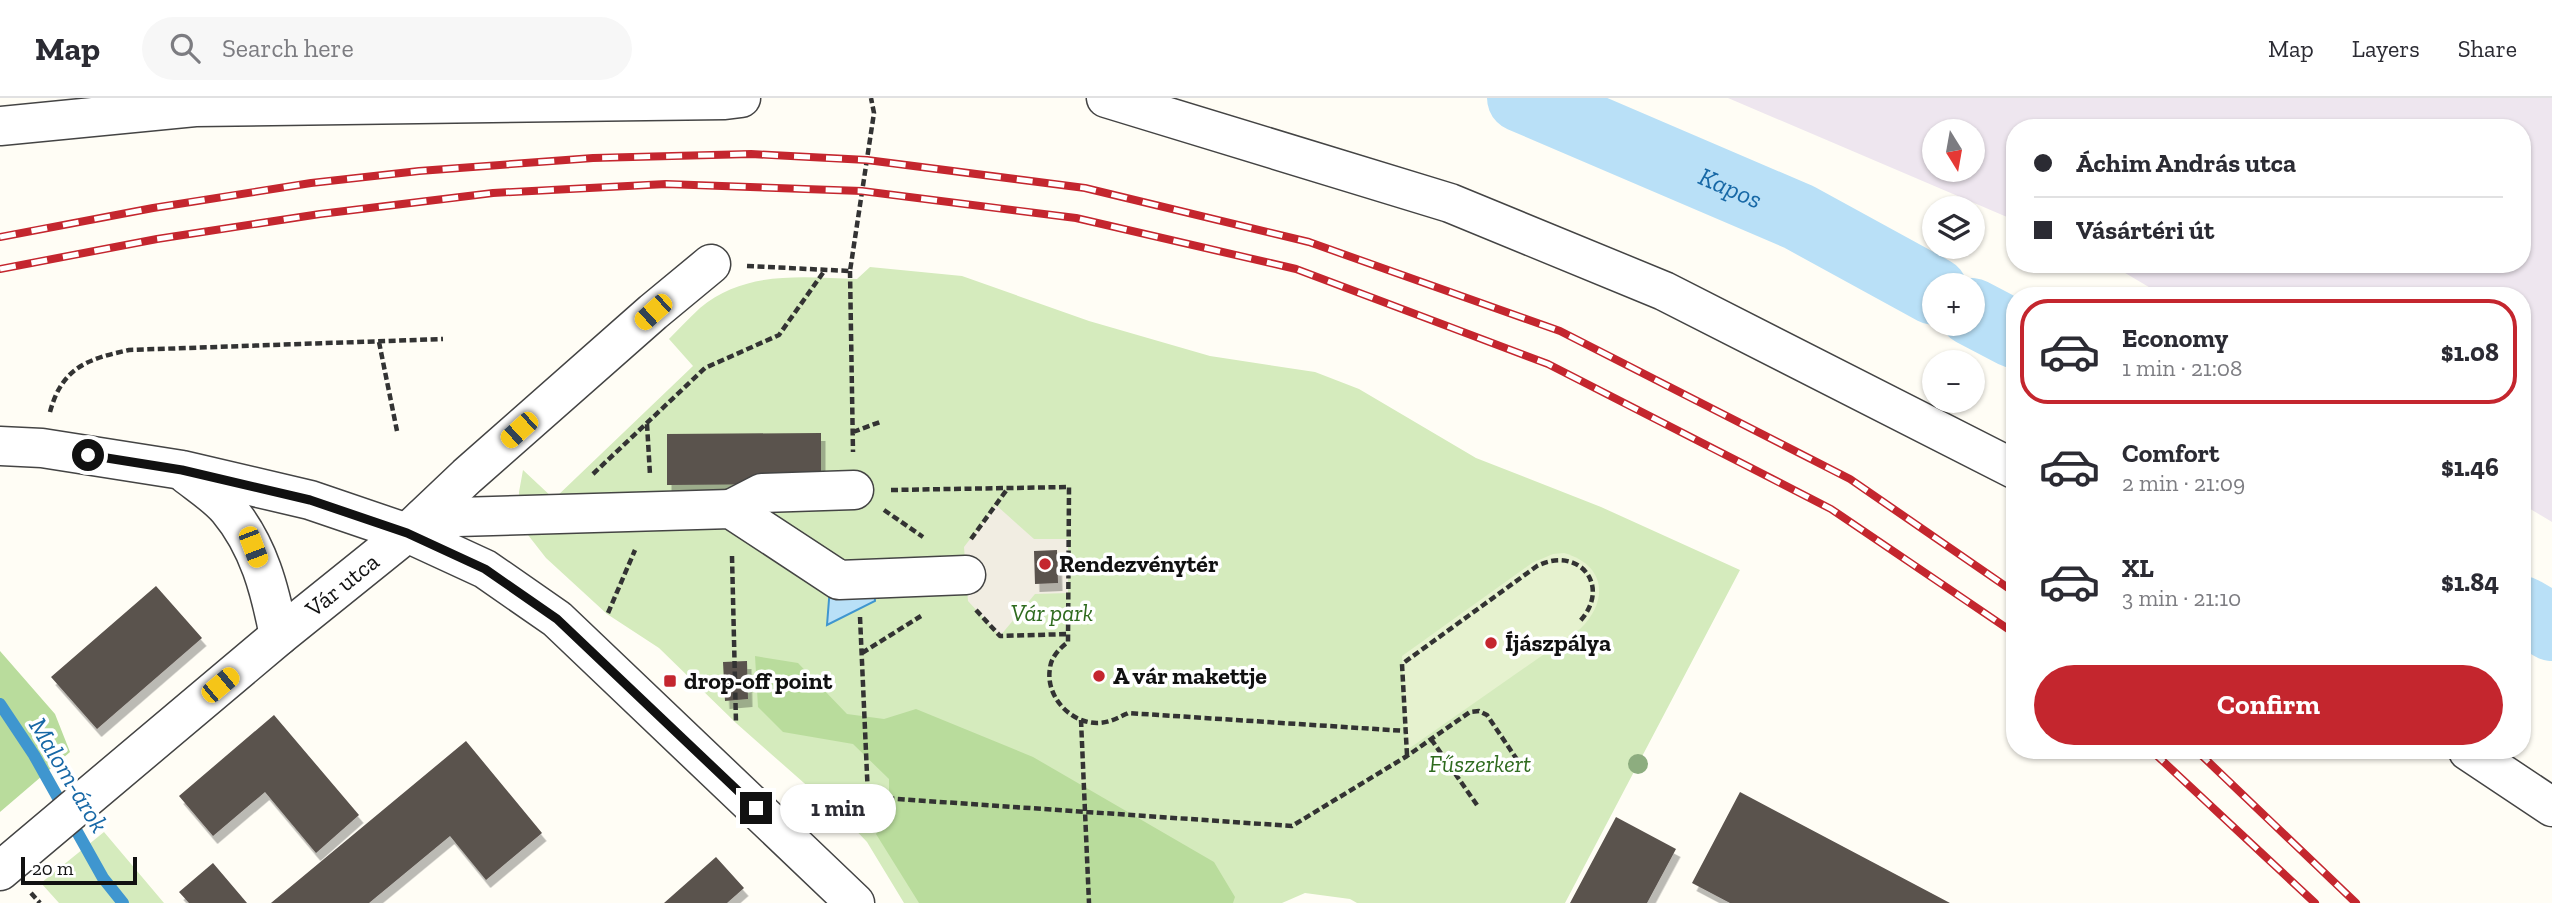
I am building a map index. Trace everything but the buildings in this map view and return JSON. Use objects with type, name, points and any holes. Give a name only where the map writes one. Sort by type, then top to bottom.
[{"type":"street","points":[[0,126],[195,107],[741,98]]},
{"type":"street","points":[[1106,98],[1450,203],[1664,291],[2006,465]]},
{"type":"street","name":"Vár utca","points":[[0,871],[415,525],[467,476],[711,264]]},
{"type":"street","points":[[0,446],[42,448],[182,470],[415,525],[551,514],[731,509],[762,493],[854,490]]},
{"type":"street","points":[[182,470],[227,508],[253,547],[270,590],[279,636]]},
{"type":"street","points":[[731,509],[839,580],[966,575]]},
{"type":"street","points":[[415,525],[557,619],[855,903]]},
{"type":"street","points":[[2480,759],[2552,807]]},
{"type":"path","points":[[871,98],[874,113],[850,271],[854,490],[1069,487],[1069,634],[1068,642],[1058,650],[1049,668],[1051,687],[1058,702],[1068,713],[1081,720],[1105,722],[1128,713],[1406,731]]},
{"type":"path","points":[[711,264],[850,271]]},
{"type":"path","points":[[551,514],[705,368],[779,335],[825,270]]},
{"type":"path","points":[[42,448],[55,392],[72,371],[96,357],[130,350],[443,339]]},
{"type":"path","points":[[379,342],[397,431]]},
{"type":"path","points":[[853,432],[880,422]]},
{"type":"path","points":[[607,614],[651,510],[647,423]]},
{"type":"path","points":[[1008,488],[966,575],[1000,636],[1069,634]]},
{"type":"path","points":[[731,509],[736,723]]},
{"type":"path","points":[[1407,756],[1402,664],[1537,566],[1550,560],[1564,559],[1576,563],[1586,571],[1592,582],[1592,604],[1580,621]]},
{"type":"path","points":[[860,612],[869,797],[1292,826],[1407,756],[1470,712],[1479,710],[1487,715],[1526,773]]},
{"type":"path","points":[[1081,720],[1089,903]]},
{"type":"path","points":[[1431,739],[1477,805]]},
{"type":"shaded area","points":[[1728,98],[2552,98],[2552,522],[2531,509],[2531,287],[2149,287],[2125,273],[2531,273],[2531,119],[2006,119],[2006,217],[1985,208],[1985,196],[1958,196],[1925,182],[1985,182],[1985,119],[1922,119],[1922,181]]},
{"type":"shaded area","points":[[996,505],[1034,539],[1068,539],[1068,593],[1035,594],[1000,636],[968,601],[964,547]]},
{"type":"green space","name":"Vár park","points":[[870,267],[962,276],[1089,321],[1210,356],[1315,372],[1359,389],[1476,458],[1601,507],[1740,570],[1565,903],[1357,903],[1350,899],[1305,893],[1282,903],[904,903],[867,842],[846,820],[736,723],[659,648],[607,614],[546,558],[528,535],[520,515],[519,492],[523,470],[554,499],[693,366],[669,339],[700,308],[736,287],[755,282],[795,277],[857,279]]},
{"type":"green space","name":"Íjászpálya","points":[[1564,553],[1588,566],[1599,585],[1596,607],[1589,618],[1580,629],[1407,750],[1402,656],[1532,563],[1553,554]]},
{"type":"green space","points":[[0,651],[55,714],[70,752],[0,812]]},
{"type":"green space","points":[[755,656],[798,663],[847,714],[884,719],[916,709],[1033,757],[1214,862],[1235,897],[1233,903],[919,903],[876,834],[889,806],[889,779],[853,744],[783,732],[758,707]]},
{"type":"green space","points":[[104,832],[164,903],[59,903],[41,883]]},
{"type":"water","points":[[874,585],[875,601],[827,625],[830,587]]},
{"type":"waterway","name":"Kapos","points":[[1521,98],[1799,217],[1922,284]]},
{"type":"waterway","name":"Kapos","points":[[1985,319],[2006,330]]},
{"type":"waterway","name":"Kapos","points":[[2531,615],[2552,627]]},
{"type":"waterway","name":"Malom-árok","points":[[0,704],[34,755],[103,878],[123,903]]},
{"type":"railway","points":[[0,237],[153,208],[311,183],[419,171],[593,158],[751,154],[867,160],[1085,188],[1309,242],[1560,331],[1850,479],[2006,586]]},
{"type":"railway","points":[[0,269],[157,239],[320,214],[493,193],[666,184],[862,191],[1076,218],[1296,269],[1548,364],[1831,509],[2006,628]]},
{"type":"railway","points":[[2161,759],[2315,903]]},
{"type":"railway","points":[[2205,759],[2356,903]]},
{"type":"place","name":"Rendezvénytér","points":[[1045,564]]},
{"type":"place","name":"Íjászpálya","points":[[1491,643]]},
{"type":"place","name":"A vár makettje","points":[[1099,676]]},
{"type":"place","name":"drop-off point","points":[[670,681]]},
{"type":"route","points":[[88,455],[182,470],[310,500],[407,533],[485,569],[557,619],[756,808]]},
{"type":"park label","name":"Fűszerkert","points":[[1480,764]]}]
